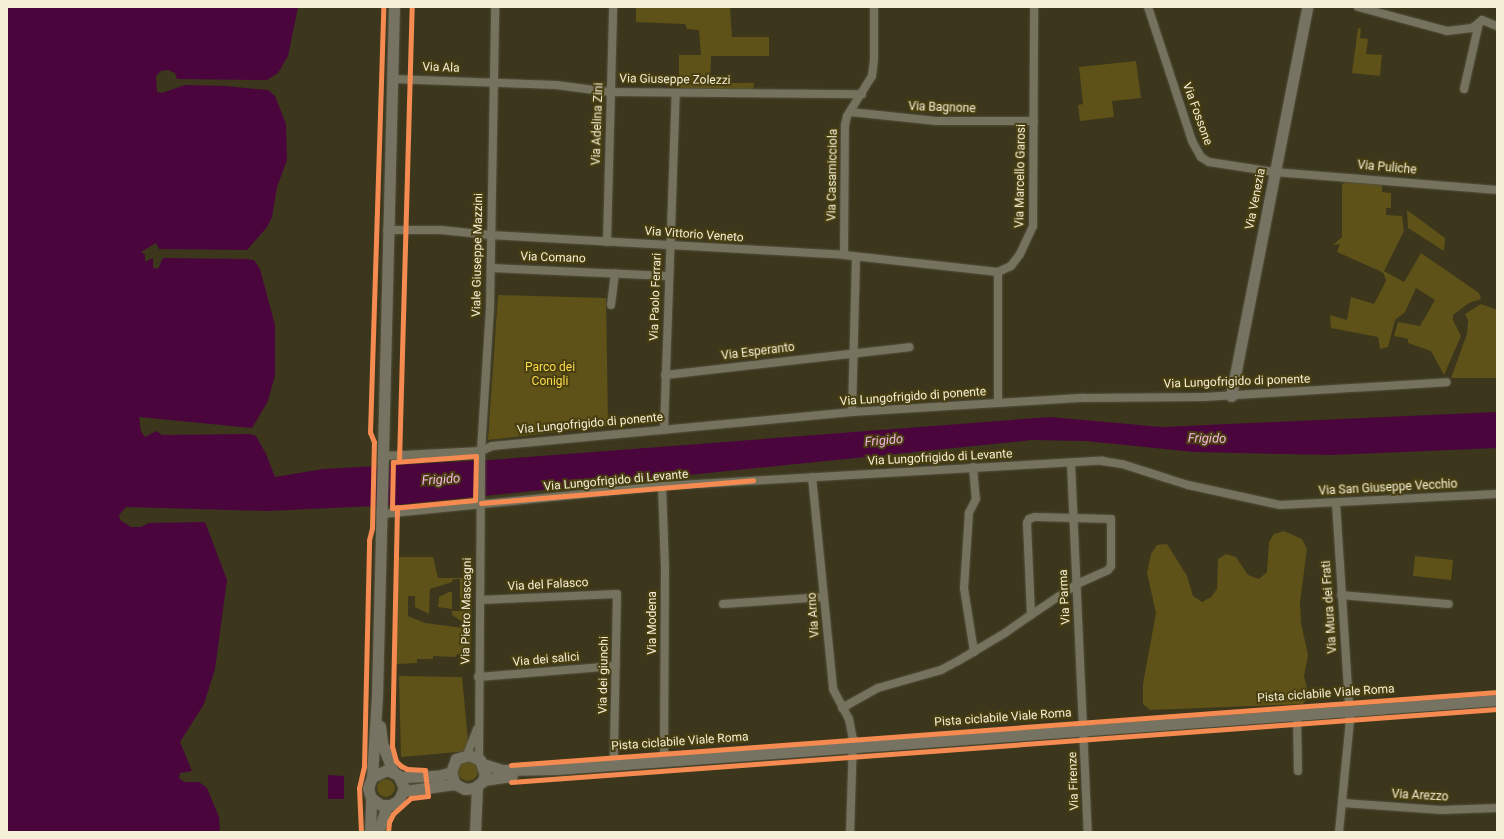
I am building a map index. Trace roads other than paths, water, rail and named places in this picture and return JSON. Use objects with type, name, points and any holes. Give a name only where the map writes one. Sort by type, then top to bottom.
[{"type":"main road","points":[[370,832],[371,798],[368,788],[372,777],[377,696],[387,230],[394,7]]},
{"type":"main road","name":"Via Venezia","points":[[1231,396],[1307,7]]},
{"type":"main road","points":[[377,696],[382,743],[404,791]]},
{"type":"main road","points":[[372,777],[381,771],[396,774],[438,776],[450,772],[456,759],[467,755],[503,770],[556,769],[1497,700]]},
{"type":"main road","points":[[474,832],[480,784],[485,772],[481,761]]},
{"type":"main road","points":[[404,791],[460,787],[540,774],[556,769]]},
{"type":"main road","points":[[450,772],[472,803],[474,832]]},
{"type":"main road","points":[[371,798],[386,806],[396,803],[404,791]]},
{"type":"main road","points":[[378,832],[386,806]]},
{"type":"street","name":"Viale Giuseppe Mazzini","points":[[481,500],[481,454],[491,268],[491,82],[495,7]]},
{"type":"street","name":"Via Adelina Zini","points":[[607,242],[613,7]]},
{"type":"street","name":"Via Casamicciola","points":[[844,255],[845,125],[850,112],[872,76],[874,59],[874,7]]},
{"type":"street","name":"Via Marcello Garosi","points":[[998,272],[1011,266],[1027,244],[1032,232],[1034,7]]},
{"type":"street","name":"Via Fossone","points":[[1148,7],[1196,150],[1209,162],[1274,172]]},
{"type":"street","points":[[1358,7],[1447,31],[1472,28],[1482,20],[1497,26]]},
{"type":"street","points":[[1464,89],[1479,23]]},
{"type":"street","name":"Via Ala","points":[[392,79],[491,82]]},
{"type":"street","name":"Via Giuseppe Zolezzi","points":[[491,82],[556,85],[610,92],[676,94],[862,94]]},
{"type":"street","name":"Via Paolo Ferrari","points":[[664,430],[668,276],[676,94]]},
{"type":"street","name":"Via Bagnone","points":[[850,112],[937,121],[1034,121]]},
{"type":"street","name":"Via Puliche","points":[[1274,172],[1497,190]]},
{"type":"street","name":"Via Vittorio Veneto","points":[[387,230],[441,230],[490,235],[844,255],[856,258],[998,272]]},
{"type":"street","points":[[852,412],[856,258]]},
{"type":"street","name":"Via Comano","points":[[491,268],[668,276]]},
{"type":"street","points":[[998,272],[998,403]]},
{"type":"street","points":[[611,305],[615,273]]},
{"type":"street","name":"Via Esperanto","points":[[665,375],[909,347]]},
{"type":"street","name":"Via Lungofrigido di ponente","points":[[383,460],[481,454],[492,446],[852,412],[1092,398],[1231,396],[1447,382]]},
{"type":"street","name":"Via Lungofrigido di Levante","points":[[382,511],[481,500],[662,486],[973,467],[1102,461],[1122,464],[1188,485],[1280,505]]},
{"type":"street","name":"Via Parma","points":[[1071,463],[1084,730]]},
{"type":"street","points":[[973,467],[976,499],[969,514],[964,588],[974,652]]},
{"type":"street","name":"Via Arno","points":[[812,477],[834,689],[842,708],[849,719],[854,747],[850,832]]},
{"type":"street","name":"Via Modena","points":[[662,486],[665,568],[664,761]]},
{"type":"street","name":"Via San Giuseppe Vecchio","points":[[1280,505],[1497,494]]},
{"type":"street","name":"Via Pietro Mascagni","points":[[481,500],[478,677],[481,761]]},
{"type":"street","name":"Via Mura dei Frati","points":[[1336,503],[1349,710]]},
{"type":"street","points":[[842,708],[878,688],[941,670],[974,652],[1032,615],[1077,584],[1089,581],[1111,566],[1110,519],[1035,517],[1027,523],[1032,615]]},
{"type":"street","name":"Via del Falasco","points":[[480,600],[617,594]]},
{"type":"street","name":"Via dei giunchi","points":[[614,757],[617,594]]},
{"type":"street","points":[[1341,595],[1449,604]]},
{"type":"street","points":[[723,604],[824,597]]},
{"type":"street","name":"Via dei salici","points":[[478,677],[616,666]]},
{"type":"street","points":[[1339,832],[1349,749],[1349,710]]},
{"type":"street","points":[[1297,715],[1298,771]]},
{"type":"street","name":"Via Pietro Mascagni","points":[[467,755],[479,720]]},
{"type":"street","name":"Via Firenze","points":[[1084,730],[1088,832]]},
{"type":"street","name":"Via Arezzo","points":[[1343,804],[1441,810],[1497,808]]},
{"type":"water","name":"Frigido","points":[[7,7],[298,7],[288,56],[278,73],[267,80],[177,79],[175,73],[168,70],[161,71],[156,76],[157,92],[162,93],[185,85],[225,86],[268,90],[275,96],[286,124],[287,160],[277,187],[272,217],[267,227],[247,250],[159,249],[156,243],[141,252],[145,255],[145,262],[153,258],[153,268],[158,269],[163,258],[254,260],[260,269],[275,325],[275,375],[268,401],[252,428],[139,417],[141,431],[145,437],[156,431],[162,435],[250,434],[256,436],[266,454],[275,477],[323,469],[490,460],[1050,417],[1162,427],[1497,412],[1497,448],[1332,455],[1194,452],[1086,441],[1032,440],[395,505],[268,511],[126,507],[119,515],[120,520],[131,527],[141,527],[149,523],[205,522],[227,580],[215,669],[204,704],[180,742],[192,771],[180,773],[179,778],[184,782],[199,782],[207,788],[219,817],[220,832],[7,832]]},
{"type":"water","points":[[328,775],[344,776],[344,799],[328,799]]},
{"type":"park label","name":"Parco dei Conigli","points":[[550,375]]}]
